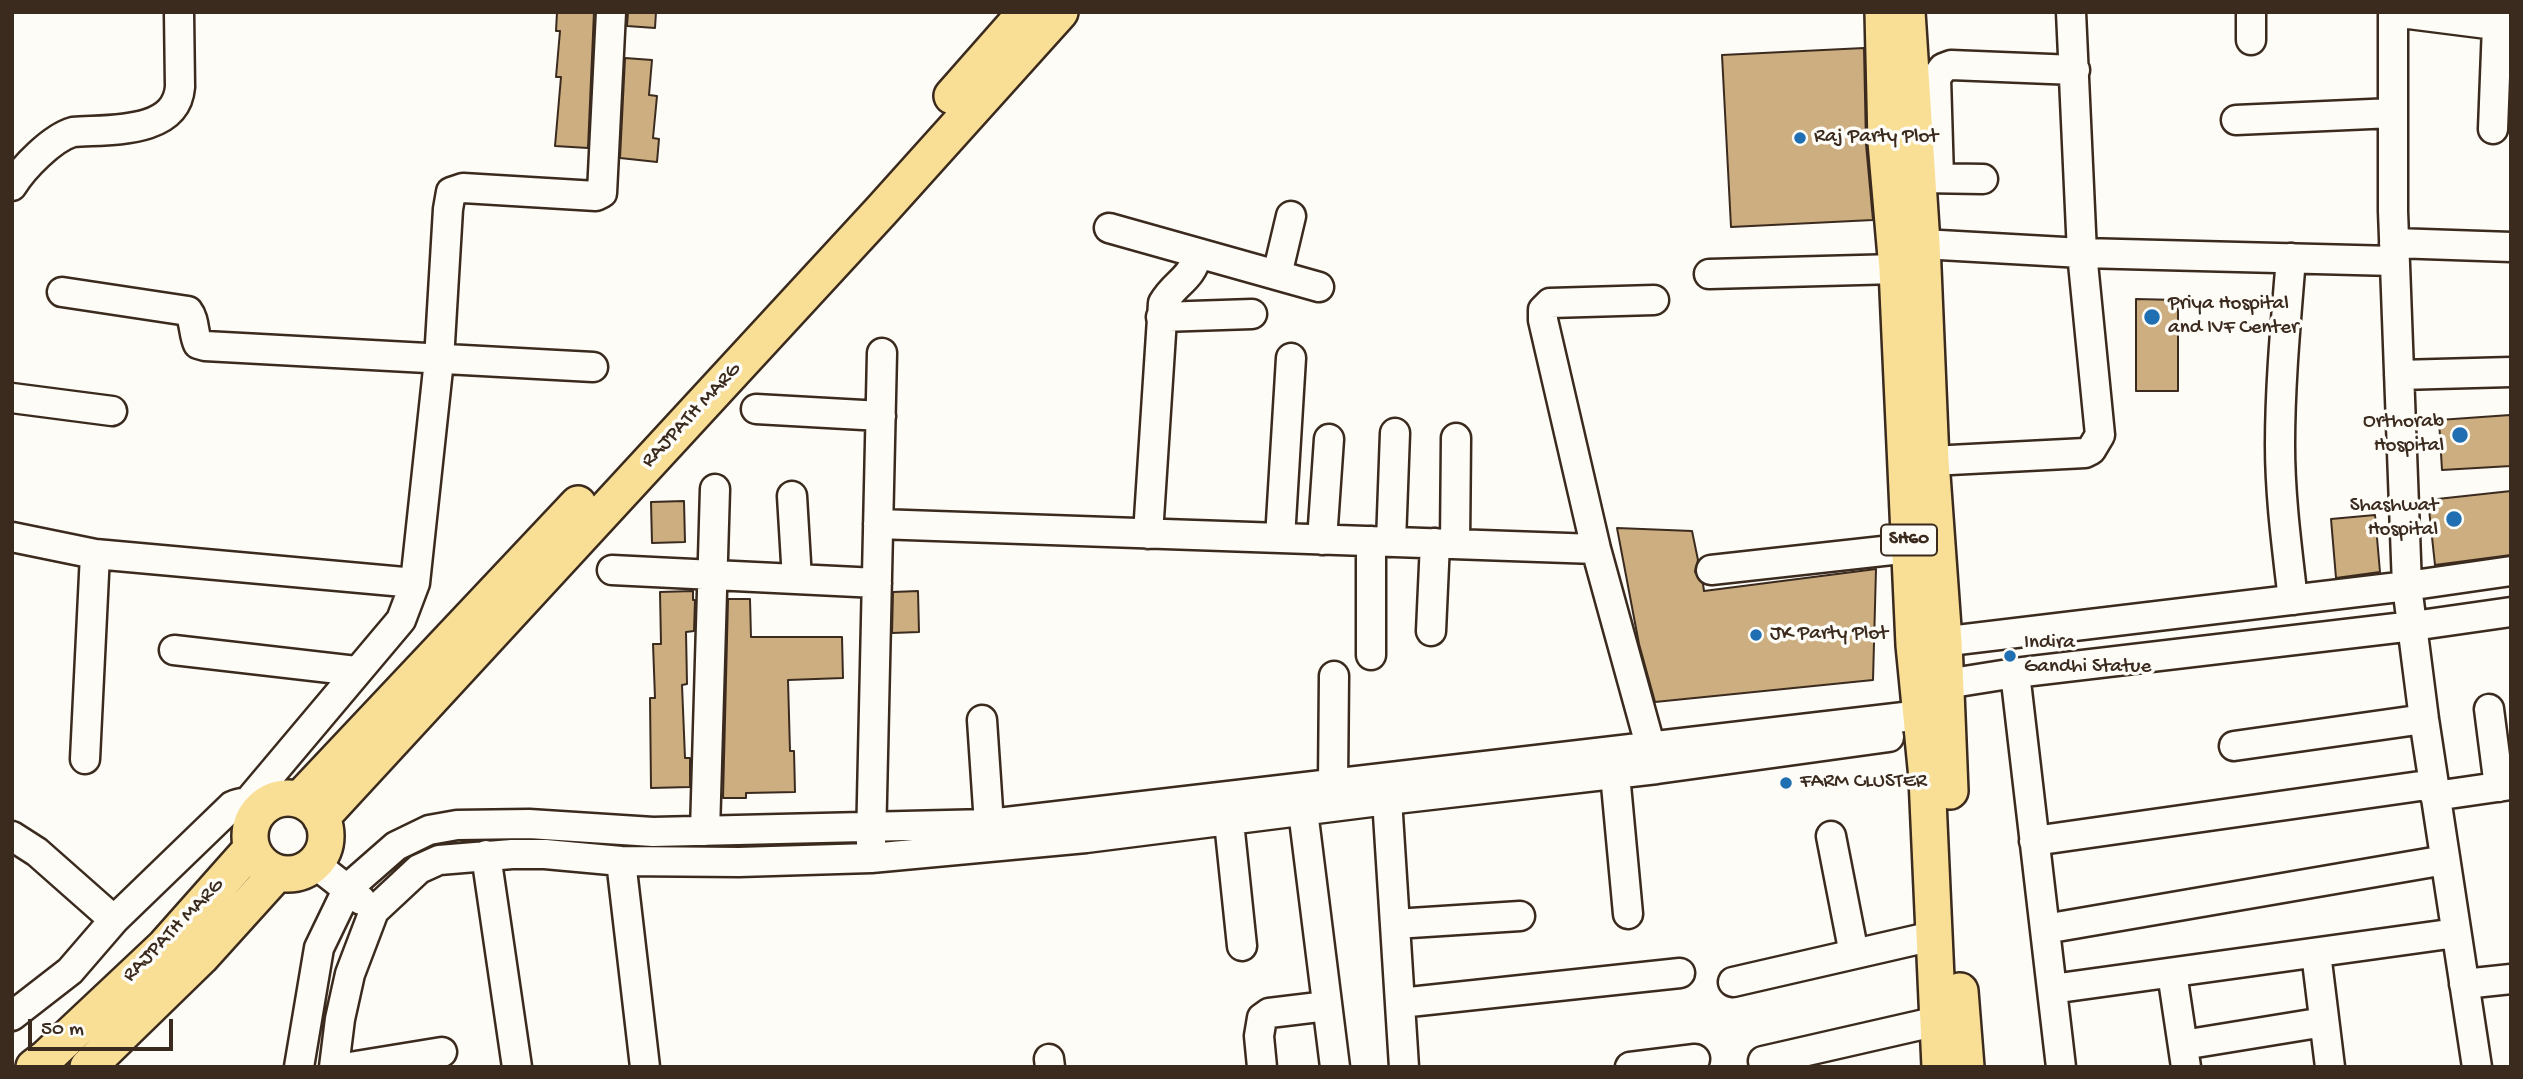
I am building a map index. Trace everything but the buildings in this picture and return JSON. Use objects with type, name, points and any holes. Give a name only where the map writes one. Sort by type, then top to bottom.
[{"type":"main road","name":"RAJPATH MARG","points":[[310,808],[764,307],[1026,12]]},
{"type":"main road","name":"RAJPATH MARG","points":[[310,808],[872,221],[1060,12]]},
{"type":"main road","name":"SH60","points":[[1883,12],[1886,142],[1897,269],[1910,548],[1929,643]]},
{"type":"main road","name":"SH60","points":[[1907,12],[1929,178],[1922,244],[1931,461],[1926,705],[1940,1067]]},
{"type":"main road","name":"SH60","points":[[1926,705],[1956,934],[1966,1067]]},
{"type":"main road","points":[[278,798],[310,808],[326,826],[326,847],[315,864],[299,874],[276,873],[262,866],[251,849],[249,828],[253,806],[278,798]]},
{"type":"main road","name":"RAJPATH MARG","points":[[34,1067],[164,947],[251,849]]},
{"type":"main road","name":"RAJPATH MARG","points":[[88,1067],[201,957],[276,873]]},
{"type":"street","points":[[12,186],[62,135],[152,124],[173,109],[180,87],[179,12]]},
{"type":"street","points":[[17,1008],[70,971],[114,920],[232,806],[240,802],[253,806],[356,671],[401,620],[415,583],[439,360],[447,209],[451,192],[463,188],[596,196],[602,193],[611,12]]},
{"type":"street","points":[[1931,461],[2085,453],[2097,443],[2099,435],[2082,254],[2071,12]]},
{"type":"street","points":[[2251,12],[2251,40]]},
{"type":"street","points":[[2477,1067],[2434,790],[2407,586],[2394,252],[2393,12],[2504,26],[2493,129]]},
{"type":"street","points":[[1983,179],[1929,178],[1937,78],[1943,68],[1951,65],[2075,71]]},
{"type":"street","points":[[2236,120],[2393,113]]},
{"type":"street","points":[[1277,275],[1291,216]]},
{"type":"street","points":[[1109,228],[1319,286]]},
{"type":"street","points":[[1922,244],[2082,254],[2291,258],[2511,247]]},
{"type":"street","points":[[1148,534],[1163,303],[1169,292],[1183,282],[1194,268],[1198,253]]},
{"type":"street","points":[[2291,258],[2280,445],[2282,500],[2293,600]]},
{"type":"street","points":[[1709,274],[1897,269]]},
{"type":"street","points":[[62,292],[188,311],[192,315],[198,344],[205,346],[593,367]]},
{"type":"street","points":[[1653,758],[1596,549],[1543,320],[1543,310],[1550,303],[1654,300]]},
{"type":"street","points":[[1161,317],[1252,314]]},
{"type":"street","points":[[872,858],[882,353]]},
{"type":"street","points":[[1280,538],[1291,358]]},
{"type":"street","points":[[2399,375],[2511,372]]},
{"type":"street","points":[[12,398],[112,411]]},
{"type":"street","points":[[756,409],[881,416]]},
{"type":"street","points":[[1371,655],[1381,541],[1395,433]]},
{"type":"street","points":[[1431,631],[1445,544],[1456,438]]},
{"type":"street","points":[[1322,540],[1329,439]]},
{"type":"street","points":[[705,831],[715,489]]},
{"type":"street","points":[[792,496],[797,579]]},
{"type":"street","points":[[878,524],[1596,549]]},
{"type":"street","points":[[12,537],[95,554],[415,583]]},
{"type":"street","points":[[1711,570],[1910,548]]},
{"type":"street","points":[[85,759],[95,554]]},
{"type":"street","points":[[612,570],[877,583]]},
{"type":"street","points":[[1929,643],[2407,586],[2511,571]]},
{"type":"street","points":[[299,1067],[319,948],[348,888],[396,846],[429,830],[529,824],[653,832],[705,831],[989,824],[1228,808],[1303,811],[1387,789],[1653,758],[1926,705],[2015,673],[2511,612]]},
{"type":"street","points":[[174,650],[356,671]]},
{"type":"street","points":[[2015,673],[2061,1067]]},
{"type":"street","points":[[1333,784],[1334,676]]},
{"type":"street","points":[[2034,841],[2434,790],[2505,786],[2489,709]]},
{"type":"street","points":[[2234,746],[2424,719]]},
{"type":"street","points":[[982,720],[989,824]]},
{"type":"street","points":[[334,1067],[340,1019],[350,974],[374,911],[419,869],[439,860],[486,855],[545,854],[621,862],[872,858],[1086,838],[1333,784],[1387,789],[1615,774],[1653,758]]},
{"type":"street","points":[[1615,774],[1628,914]]},
{"type":"street","points":[[1387,789],[1404,1067]]},
{"type":"street","points":[[1228,808],[1242,946]]},
{"type":"street","points":[[1303,811],[1335,1067]]},
{"type":"street","points":[[12,836],[37,852],[114,920]]},
{"type":"street","points":[[1831,836],[1854,954]]},
{"type":"street","points":[[486,855],[517,1067]]},
{"type":"street","points":[[2045,929],[2445,860]]},
{"type":"street","points":[[621,862],[645,1067]]},
{"type":"street","points":[[315,864],[374,911]]},
{"type":"street","points":[[1395,924],[1520,916]]},
{"type":"street","points":[[2052,989],[2456,933]]},
{"type":"street","points":[[1733,982],[1933,936]]},
{"type":"street","points":[[2316,953],[2330,1067]]},
{"type":"street","points":[[1400,1003],[1680,973]]},
{"type":"street","points":[[2172,973],[2185,1056],[2324,1022]]},
{"type":"street","points":[[2464,984],[2511,979]]},
{"type":"street","points":[[1262,1067],[1259,1036],[1262,1018],[1269,1013],[1327,1006]]},
{"type":"street","points":[[1763,1060],[1938,1021]]},
{"type":"street","points":[[350,1067],[442,1052]]},
{"type":"street","points":[[1630,1067],[1695,1059]]},
{"type":"place","name":"Raj Party Plot","points":[[1800,138]]},
{"type":"place","name":"Priya Hospital and IVF Center","points":[[2152,317]]},
{"type":"place","name":"Orthorab Hospital","points":[[2460,435]]},
{"type":"place","name":"Shashwat Hospital","points":[[2454,519]]},
{"type":"place","name":"JK Party Plot","points":[[1756,635]]},
{"type":"place","name":"Indira Gandhi Statue","points":[[2010,656]]},
{"type":"place","name":"FARM CLUSTER","points":[[1786,783]]}]
